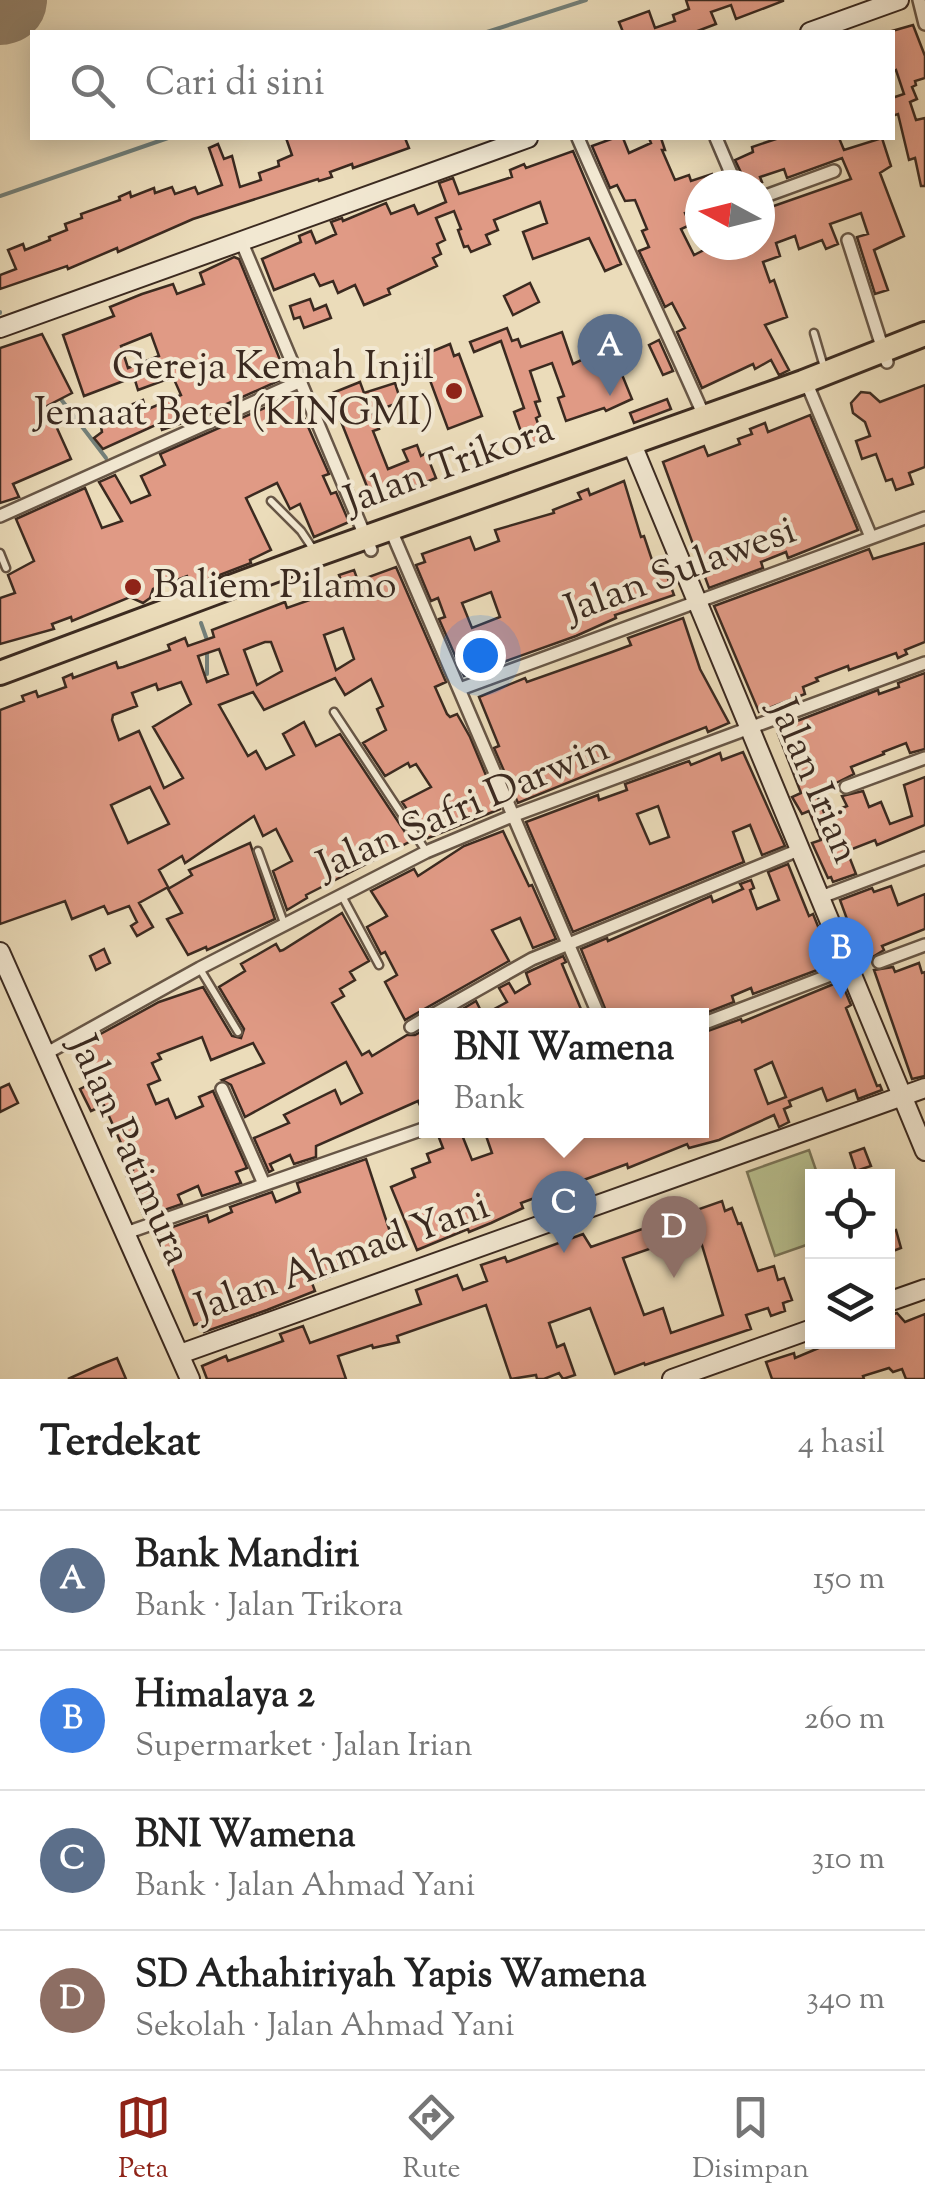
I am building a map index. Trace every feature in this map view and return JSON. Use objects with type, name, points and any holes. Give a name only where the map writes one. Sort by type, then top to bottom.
[{"type":"highway","name":"Jalan Trikora","points":[[0,686],[393,535],[634,448],[810,391],[925,334]]},
{"type":"highway","name":"Jalan Trikora","points":[[634,448],[704,416],[825,372],[925,348]]},
{"type":"highway","name":"Jalan Trikora","points":[[0,673],[316,555],[369,544]]},
{"type":"main road","points":[[834,29],[899,0]]},
{"type":"main road","points":[[0,328],[523,140]]},
{"type":"main road","name":"Jalan Irian","points":[[634,448],[925,1150]]},
{"type":"main road","name":"Jalan Patimura","points":[[0,952],[190,1379]]},
{"type":"main road","name":"Jalan Ahmad Yani","points":[[180,1354],[925,1088]]},
{"type":"main road","points":[[895,1300],[925,1289]]},
{"type":"main road","points":[[672,1379],[805,1332]]},
{"type":"street","points":[[919,0],[925,24]]},
{"type":"street","points":[[579,140],[618,234],[652,296],[704,416]]},
{"type":"street","points":[[717,140],[730,170]]},
{"type":"street","points":[[775,193],[834,171]]},
{"type":"street","points":[[848,240],[884,356]]},
{"type":"street","points":[[242,243],[369,544]]},
{"type":"street","points":[[0,516],[300,382]]},
{"type":"street","points":[[810,391],[871,537]]},
{"type":"street","name":"Jalan Sulawesi","points":[[460,689],[925,518]]},
{"type":"street","points":[[393,535],[596,1008]]},
{"type":"street","name":"Jalan Safri Darwin","points":[[46,1052],[426,852],[512,816],[925,664]]},
{"type":"street","points":[[846,787],[925,758]]},
{"type":"street","points":[[445,1008],[532,959],[801,849]]},
{"type":"street","points":[[821,897],[925,858]]},
{"type":"street","points":[[880,962],[925,945]]},
{"type":"street","points":[[709,1021],[851,967]]},
{"type":"street","points":[[411,1026],[419,1022]]},
{"type":"street","points":[[222,1090],[264,1184]]},
{"type":"street","points":[[126,1233],[419,1130]]},
{"type":"lane","points":[[814,333],[825,372]]},
{"type":"lane","points":[[271,501],[301,531],[316,555]]},
{"type":"lane","points":[[0,552],[6,568]]},
{"type":"lane","points":[[143,630],[194,602]]},
{"type":"lane","points":[[334,712],[426,852]]},
{"type":"lane","points":[[258,851],[285,924]]},
{"type":"lane","points":[[342,894],[380,965]]},
{"type":"lane","points":[[200,968],[238,1032]]},
{"type":"green space","points":[[809,1150],[816,1169],[805,1169],[805,1245],[775,1256],[747,1172]]},
{"type":"building","points":[[686,0],[783,0],[736,19],[731,5],[711,12],[716,24],[700,30],[622,30],[619,22],[649,11],[655,28],[675,21],[673,15],[689,9]]},
{"type":"building","points":[[913,25],[925,56],[925,78],[915,81],[912,87],[917,99],[910,102],[916,120],[925,118],[925,186],[921,186],[915,158],[909,160],[898,114],[895,115],[895,97],[904,94],[895,70],[895,30]]},
{"type":"building","points":[[287,140],[406,140],[409,148],[330,172],[332,177],[193,219],[118,252],[117,248],[68,269],[67,266],[0,289],[0,275],[16,269],[8,250],[23,244],[25,250],[50,240],[49,237],[67,230],[65,224],[82,218],[81,214],[120,200],[130,192],[131,197],[154,188],[155,193],[172,187],[175,194],[195,187],[198,194],[222,185],[209,148],[218,144],[224,159],[232,156],[240,187],[261,180],[259,173],[279,166],[278,161],[292,155]]},
{"type":"building","points":[[624,140],[629,153],[651,143],[650,140],[662,140],[675,180],[685,176],[685,227],[681,229],[685,260],[769,260],[763,262],[787,317],[765,325],[789,370],[779,375],[771,360],[755,369],[753,364],[702,388],[677,332],[685,328],[672,303],[665,307],[639,251],[649,247],[642,231],[647,229],[635,200],[625,201],[617,185],[610,188],[592,146]]},
{"type":"building","points":[[773,140],[840,140],[844,150],[883,140],[891,166],[880,173],[904,236],[874,250],[888,290],[875,294],[857,237],[868,234],[861,213],[830,224],[838,244],[826,249],[822,240],[799,249],[795,236],[776,243],[780,256],[775,258],[775,206],[851,179],[842,158],[787,178],[784,169],[740,170],[735,160],[753,152],[752,147]]},
{"type":"building","points":[[573,151],[621,264],[605,271],[589,238],[533,259],[523,232],[547,223],[540,202],[494,220],[498,230],[486,235],[490,244],[471,252],[468,246],[464,247],[454,211],[436,218],[445,240],[437,244],[441,254],[433,258],[437,266],[364,305],[355,285],[338,293],[333,281],[320,286],[314,274],[274,290],[262,259],[301,242],[299,236],[311,231],[316,243],[336,234],[331,222],[386,203],[391,214],[414,205],[418,214],[446,202],[439,183],[453,178],[459,194],[512,177],[510,170],[524,164],[526,168]]},
{"type":"building","points":[[234,257],[239,259],[287,377],[191,420],[162,430],[160,423],[103,449],[94,438],[102,432],[101,427],[118,421],[120,425],[138,416],[133,404],[143,400],[146,410],[181,395],[173,377],[138,390],[134,377],[84,396],[63,335],[114,316],[110,307],[142,294],[173,284],[177,294],[204,284],[200,273]],"holes":[[[151,334],[159,356],[128,368],[121,346]]]},
{"type":"building","points":[[530,283],[539,302],[513,315],[504,296]]},
{"type":"building","points":[[310,299],[314,310],[326,305],[331,318],[304,328],[300,317],[294,319],[290,306]]},
{"type":"building","points":[[507,328],[512,341],[518,339],[521,347],[562,332],[573,364],[616,344],[612,336],[628,329],[635,336],[610,362],[616,360],[632,399],[606,411],[604,408],[566,421],[558,398],[564,396],[552,363],[530,371],[540,401],[535,402],[540,416],[536,418],[544,440],[526,446],[514,412],[524,408],[501,341],[474,352],[470,342]]},
{"type":"building","points":[[42,334],[72,393],[47,406],[71,459],[13,484],[19,497],[0,503],[0,348]]},
{"type":"building","points":[[659,340],[673,371],[663,375],[649,345]]},
{"type":"building","name":"Gereja Kemah Injil Jemaat Betel (KINGMI)","points":[[450,344],[454,356],[459,354],[482,416],[448,429],[421,356]]},
{"type":"building","points":[[360,382],[364,393],[395,383],[401,402],[372,412],[379,429],[373,431],[388,469],[408,461],[403,450],[417,445],[421,456],[426,453],[436,478],[414,487],[410,477],[370,494],[330,394]]},
{"type":"building","points":[[925,385],[925,467],[909,473],[913,484],[896,490],[892,479],[886,481],[876,454],[862,459],[856,441],[870,436],[865,422],[853,413],[851,403],[861,392],[870,393],[880,402]]},
{"type":"building","points":[[294,395],[329,474],[323,476],[331,494],[336,492],[349,522],[314,537],[300,504],[290,509],[277,483],[246,498],[271,550],[250,560],[251,563],[191,586],[187,576],[153,589],[143,603],[130,597],[72,621],[71,617],[52,624],[54,629],[0,644],[0,598],[15,593],[8,575],[34,561],[16,519],[85,488],[102,528],[122,521],[99,482],[115,475],[131,503],[150,495],[141,476],[165,465],[160,454]]},
{"type":"building","points":[[667,399],[671,409],[634,423],[630,413]]},
{"type":"building","points":[[810,415],[858,530],[788,558],[786,552],[761,562],[763,568],[709,588],[663,462],[704,446],[708,456],[740,444],[738,439],[752,434],[750,429],[765,423],[768,432]]},
{"type":"building","points":[[624,481],[655,569],[663,565],[674,595],[464,676],[439,619],[445,617],[438,598],[431,601],[416,565],[425,562],[422,554],[470,537],[475,550],[499,541],[495,530],[554,513],[553,510],[581,499],[578,493],[588,489],[590,495]],"holes":[[[491,592],[500,617],[472,628],[462,603]]]},
{"type":"building","points":[[925,543],[925,642],[905,650],[907,654],[898,658],[896,653],[816,678],[818,681],[803,687],[805,694],[759,712],[714,606],[869,549],[873,559]]},
{"type":"building","points":[[396,567],[446,682],[435,687],[447,714],[457,714],[470,737],[500,809],[428,838],[424,835],[402,802],[431,787],[416,764],[410,767],[408,763],[385,776],[363,743],[386,730],[377,709],[383,706],[371,679],[345,695],[335,678],[264,710],[253,692],[219,705],[248,756],[256,751],[266,769],[294,755],[283,734],[304,722],[316,746],[340,734],[411,841],[306,895],[287,910],[273,871],[292,861],[276,829],[263,836],[254,816],[185,863],[182,856],[159,870],[168,887],[139,903],[153,927],[137,936],[131,926],[137,922],[129,906],[108,914],[104,906],[72,919],[65,901],[0,924],[0,710],[24,701],[22,696],[36,691],[38,697],[66,687],[63,678],[72,674],[73,678],[116,662],[118,668],[123,667],[170,650],[168,645],[185,638],[188,646],[214,637],[212,630],[285,602],[287,608],[318,597],[343,585],[339,575],[354,570],[358,581]],"holes":[[[343,628],[354,659],[336,670],[324,635]],[[271,642],[282,671],[257,685],[244,650]],[[219,649],[228,674],[207,682],[198,656]],[[181,682],[191,704],[153,727],[183,778],[164,788],[139,731],[119,740],[112,720],[113,715],[137,706],[132,693],[156,684],[158,690]],[[150,787],[169,824],[128,843],[111,805]]]},
{"type":"building","points":[[683,618],[700,669],[729,723],[708,732],[706,727],[518,803],[494,748],[499,746],[479,697],[525,678],[527,682],[631,645],[628,638]]},
{"type":"building","points":[[925,673],[925,749],[910,753],[906,743],[883,752],[851,767],[854,774],[816,793],[825,815],[847,806],[842,796],[863,791],[869,807],[881,802],[890,824],[912,816],[904,785],[925,777],[925,825],[877,845],[875,840],[847,851],[856,874],[833,882],[812,843],[821,840],[809,811],[802,814],[792,797],[801,793],[778,734],[791,729],[789,724],[878,690],[879,694],[899,687],[898,683]]},
{"type":"building","points":[[743,752],[785,846],[762,855],[750,825],[733,832],[744,862],[573,932],[526,822],[598,795],[599,800],[627,790],[625,784],[689,761],[691,765],[720,753],[722,760]],"holes":[[[658,806],[669,837],[650,844],[637,814]]]},
{"type":"building","points":[[503,831],[556,939],[533,948],[520,918],[492,930],[509,961],[426,1008],[419,1008],[419,1012],[405,1020],[385,982],[397,975],[367,927],[387,916],[371,891],[414,869],[418,876],[464,846]]},
{"type":"building","points":[[250,843],[275,919],[188,955],[167,919],[182,913],[168,889],[192,875],[189,870]]},
{"type":"building","points":[[788,864],[824,941],[819,943],[828,966],[753,994],[751,988],[732,996],[734,1002],[709,1012],[709,1008],[605,1008],[581,949],[711,896],[713,902],[743,889],[740,884],[751,880],[754,888],[750,890],[757,909],[779,900],[768,872]]},
{"type":"building","points":[[891,886],[898,905],[925,894],[925,929],[882,946],[884,950],[863,963],[840,900],[872,888],[874,892]]},
{"type":"building","points":[[342,913],[369,961],[350,972],[355,980],[340,989],[344,996],[332,1003],[362,1055],[369,1051],[372,1056],[407,1035],[419,1033],[419,1103],[316,1146],[316,1157],[294,1164],[290,1155],[270,1164],[273,1170],[269,1172],[254,1138],[289,1123],[284,1115],[335,1090],[341,1104],[362,1093],[346,1062],[245,1117],[231,1085],[222,1080],[264,1063],[253,1043],[211,1060],[202,1037],[158,1054],[161,1059],[152,1063],[160,1080],[148,1085],[156,1104],[168,1099],[176,1118],[203,1106],[199,1097],[213,1091],[247,1168],[236,1172],[241,1183],[202,1196],[198,1186],[178,1195],[182,1204],[144,1217],[126,1175],[133,1170],[104,1105],[91,1111],[80,1089],[90,1084],[73,1049],[159,1002],[203,987],[232,1036],[241,1038],[244,1029],[219,987],[245,971],[241,964],[276,944],[283,950]]},
{"type":"building","points":[[104,949],[110,963],[96,970],[90,956]]},
{"type":"building","points":[[563,956],[566,962],[562,964],[580,1008],[496,1008],[507,1002],[499,988],[509,983],[515,993],[530,984],[526,973]]},
{"type":"building","points":[[919,963],[922,973],[925,972],[925,1076],[912,1079],[874,970],[893,967],[895,972]]},
{"type":"building","points":[[841,981],[851,1005],[846,1008],[882,1090],[858,1099],[855,1090],[827,1101],[822,1088],[789,1101],[791,1106],[784,1109],[789,1122],[779,1127],[774,1115],[719,1140],[689,1148],[687,1144],[628,1168],[627,1164],[521,1203],[523,1208],[491,1223],[417,1250],[391,1187],[415,1177],[412,1169],[430,1162],[427,1154],[443,1148],[439,1138],[463,1138],[472,1160],[492,1153],[487,1138],[709,1138],[709,1030],[741,1019],[742,1022]],"holes":[[[772,1062],[786,1097],[768,1104],[755,1070]]]},
{"type":"building","points":[[9,1084],[18,1103],[0,1112],[0,1088]]},
{"type":"building","points":[[864,1148],[871,1166],[855,1169],[850,1153]]},
{"type":"building","points":[[366,1159],[396,1250],[356,1262],[357,1266],[312,1283],[315,1291],[267,1310],[204,1332],[200,1323],[194,1325],[158,1232],[207,1215],[209,1222],[232,1212],[230,1207],[272,1192],[276,1202],[300,1192],[297,1183]]},
{"type":"building","points":[[722,1201],[725,1211],[732,1208],[738,1224],[741,1223],[758,1271],[774,1266],[778,1280],[784,1278],[792,1300],[783,1303],[785,1311],[771,1316],[768,1308],[746,1315],[751,1329],[615,1374],[590,1308],[549,1323],[557,1347],[564,1344],[575,1375],[563,1379],[559,1373],[544,1379],[537,1379],[536,1375],[511,1379],[486,1305],[397,1336],[399,1342],[373,1348],[372,1345],[338,1356],[346,1379],[207,1379],[202,1366],[283,1341],[280,1334],[303,1326],[310,1343],[421,1304],[416,1290],[457,1275],[463,1290],[487,1281],[481,1265],[505,1257],[507,1262],[583,1234],[591,1247]],"holes":[[[698,1232],[723,1315],[671,1333],[663,1308],[644,1315],[623,1258]]]},
{"type":"building","points":[[895,1230],[901,1248],[895,1250]]},
{"type":"building","points":[[895,1314],[905,1322],[925,1314],[925,1379],[906,1379],[902,1369],[893,1372],[889,1368],[863,1376],[864,1379],[772,1379],[766,1362],[794,1353],[795,1358],[816,1349],[895,1349]]},
{"type":"building","points":[[117,1358],[126,1379],[68,1379],[97,1366]]},
{"type":"waterway","points":[[493,30],[586,0]]},
{"type":"waterway","points":[[0,196],[162,140]]},
{"type":"waterway","points":[[60,398],[106,458]]},
{"type":"waterway","points":[[179,575],[186,589]]},
{"type":"waterway","points":[[201,623],[207,640]]},
{"type":"waterway","points":[[207,649],[207,674]]},
{"type":"place","name":"Gereja Kemah Injil Jemaat Betel (KINGMI)","points":[[454,391]]},
{"type":"place","name":"Bank Mandiri","points":[[610,396]]},
{"type":"place","name":"Baliem Pilamo","points":[[133,587]]},
{"type":"place","name":"Himalaya 2","points":[[841,999]]},
{"type":"place","name":"BNI Wamena","points":[[564,1253]]},
{"type":"place","name":"SD Athahiriyah Yapis Wamena","points":[[674,1278]]}]
